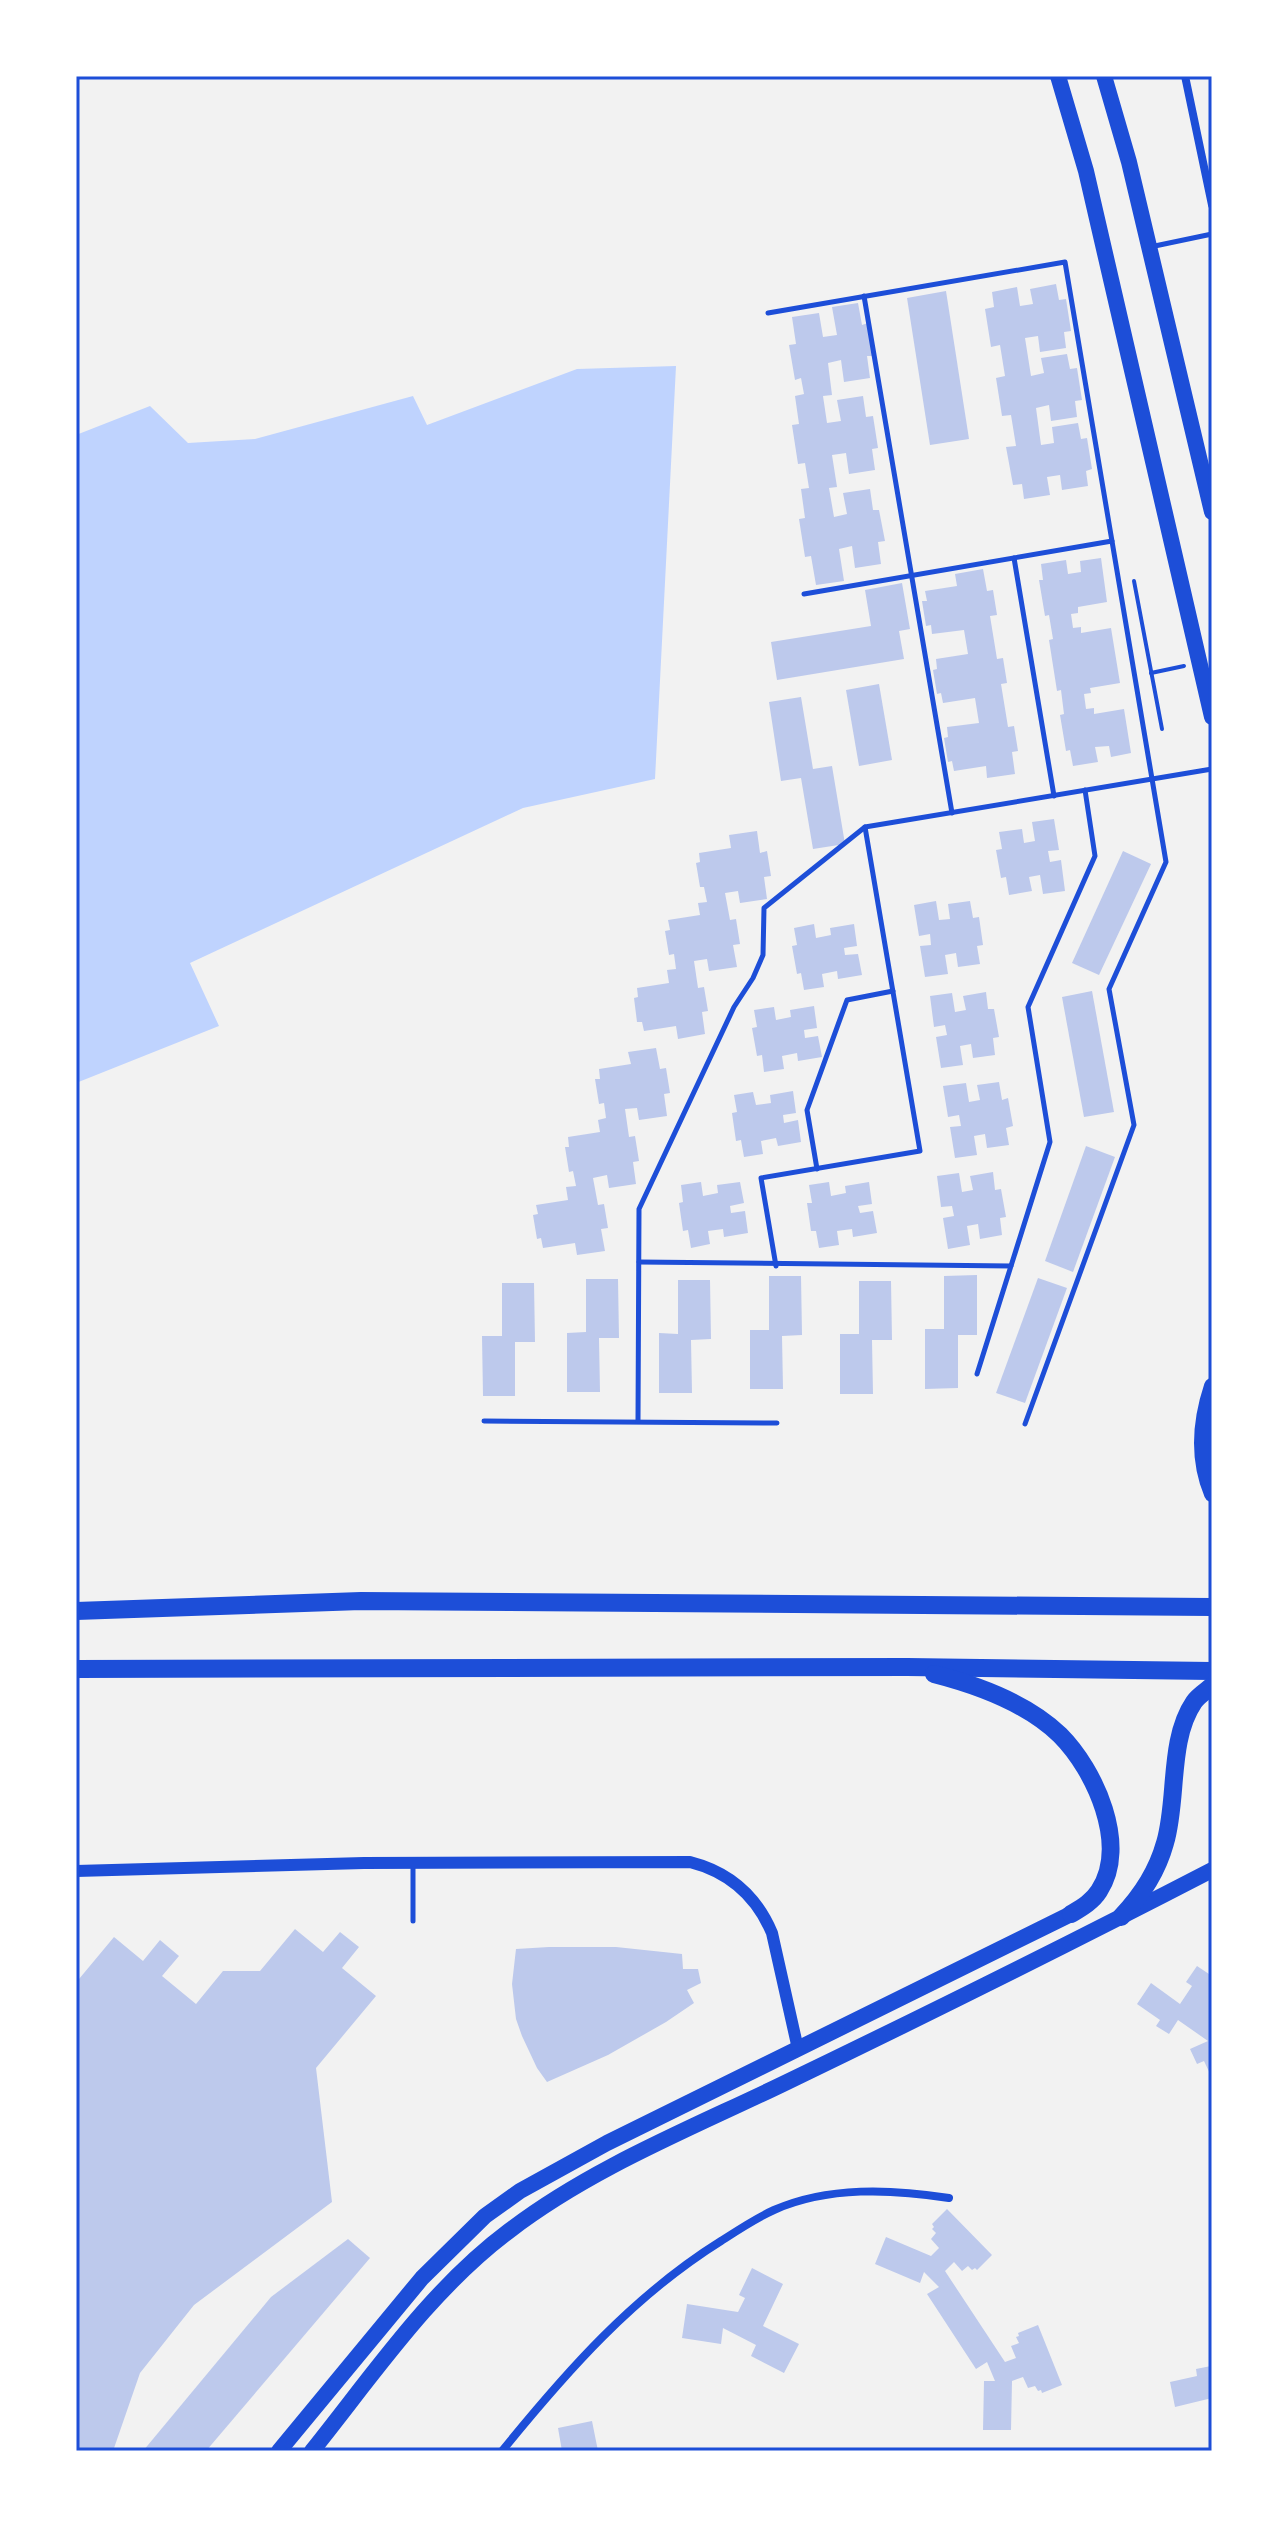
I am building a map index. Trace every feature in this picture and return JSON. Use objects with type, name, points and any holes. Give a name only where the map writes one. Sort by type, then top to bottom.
[{"type":"highway","points":[[76,1611],[361,1601],[1212,1607]]},
{"type":"highway","points":[[76,1669],[907,1667],[1212,1671]]},
{"type":"highway","points":[[907,1667],[979,1689],[1030,1713],[1060,1735],[1094,1783],[1105,1811],[1109,1838],[1106,1877],[1098,1894],[1071,1914]]},
{"type":"highway","points":[[1121,1917],[1154,1875],[1166,1840],[1182,1726],[1194,1701],[1212,1686]]},
{"type":"main road","points":[[1058,76],[1086,171],[1212,717]]},
{"type":"main road","points":[[1104,76],[1129,162],[1212,512]]},
{"type":"main road","points":[[1212,1386],[1204,1410],[1201,1437],[1203,1464],[1212,1494]]},
{"type":"main road","points":[[312,2451],[434,2300],[488,2248],[541,2208],[615,2166],[991,1983],[1212,1870]]},
{"type":"main road","points":[[279,2451],[412,2290],[454,2244],[485,2216],[563,2165],[1071,1914]]},
{"type":"street","points":[[1185,76],[1212,205]]},
{"type":"street","points":[[76,1871],[413,1862],[690,1862],[720,1873],[746,1892],[765,1918],[772,1933],[798,2049]]},
{"type":"street","points":[[502,2451],[577,2361],[627,2312],[703,2252],[750,2223],[775,2209],[832,2195],[890,2191],[949,2198]]},
{"type":"lane","points":[[1149,247],[1212,234]]},
{"type":"lane","points":[[768,313],[1065,262],[1166,862],[1109,989],[1134,1125],[1025,1424]]},
{"type":"lane","points":[[864,296],[952,813]]},
{"type":"lane","points":[[804,594],[1112,541]]},
{"type":"lane","points":[[1014,558],[1054,796]]},
{"type":"lane","points":[[638,1421],[639,1209],[734,1007],[753,978],[763,955],[764,908],[865,827],[1212,769]]},
{"type":"lane","points":[[977,1374],[1050,1142],[1028,1007],[1095,856],[1085,790]]},
{"type":"lane","points":[[776,1266],[761,1178],[920,1151],[865,827]]},
{"type":"lane","points":[[817,1169],[807,1110],[847,1000],[893,991]]},
{"type":"lane","points":[[639,1262],[776,1266],[1011,1266]]},
{"type":"lane","points":[[484,1421],[777,1423]]},
{"type":"lane","points":[[413,1862],[413,1921]]},
{"type":"path","points":[[1133,575],[1162,729]]},
{"type":"water","points":[[676,366],[655,779],[523,808],[190,963],[219,1026],[76,1083],[76,435],[150,406],[188,443],[255,439],[413,396],[427,425],[577,369]]},
{"type":"building","points":[[1056,284],[1059,300],[1066,299],[1071,331],[1064,332],[1066,348],[1040,352],[1038,336],[1025,338],[1031,376],[1044,373],[1041,358],[1067,354],[1070,369],[1077,368],[1082,400],[1075,401],[1077,417],[1051,421],[1049,405],[1036,408],[1041,445],[1054,443],[1052,427],[1078,423],[1081,439],[1087,438],[1092,469],[1086,471],[1088,486],[1062,490],[1060,475],[1047,477],[1050,495],[1024,499],[1022,484],[1013,485],[1006,447],[1016,446],[1011,415],[1002,416],[996,378],[1005,376],[1000,345],[991,347],[985,309],[994,307],[992,292],[1017,287],[1020,306],[1033,304],[1030,289]]},
{"type":"building","points":[[946,291],[969,439],[930,445],[907,298]]},
{"type":"building","points":[[858,303],[862,325],[868,323],[873,356],[867,356],[870,378],[844,382],[841,360],[828,363],[832,395],[823,396],[827,423],[841,421],[837,400],[863,396],[866,417],[873,416],[878,448],[872,449],[875,470],[849,474],[846,453],[832,455],[837,487],[829,488],[834,517],[847,514],[843,493],[870,489],[873,510],[879,510],[885,541],[878,542],[881,564],[855,568],[852,546],[839,549],[844,581],[816,585],[811,556],[805,557],[799,519],[805,518],[801,489],[809,488],[805,463],[798,464],[792,425],[799,424],[795,396],[804,394],[801,378],[795,380],[789,345],[796,344],[792,317],[819,313],[823,337],[837,335],[832,307]]},
{"type":"building","points":[[1101,558],[1107,602],[1078,607],[1078,613],[1071,614],[1073,628],[1081,627],[1081,633],[1111,628],[1120,683],[1090,688],[1091,693],[1084,694],[1086,709],[1094,708],[1094,714],[1124,709],[1131,753],[1111,757],[1109,746],[1095,747],[1098,762],[1073,766],[1070,750],[1066,751],[1060,715],[1064,714],[1061,690],[1057,691],[1049,640],[1053,639],[1049,615],[1045,616],[1039,580],[1043,580],[1041,564],[1066,560],[1068,574],[1081,572],[1080,561]]},
{"type":"building","points":[[983,569],[987,591],[993,590],[997,615],[990,616],[997,659],[1003,658],[1007,683],[1001,684],[1008,727],[1014,726],[1018,751],[1012,752],[1015,774],[987,778],[986,766],[954,771],[952,761],[948,762],[944,738],[948,737],[947,727],[979,723],[975,698],[943,703],[941,693],[937,694],[933,670],[937,669],[936,659],[968,654],[964,630],[932,634],[931,625],[926,626],[922,601],[927,601],[925,591],[957,586],[955,574]]},
{"type":"building","points":[[902,583],[910,629],[899,631],[904,659],[777,680],[771,642],[871,626],[865,590]]},
{"type":"building","points":[[879,684],[892,760],[859,766],[846,690]]},
{"type":"building","points":[[801,697],[813,769],[832,766],[845,844],[813,849],[801,778],[781,781],[769,702]]},
{"type":"building","points":[[1054,819],[1059,850],[1048,851],[1050,862],[1061,860],[1065,891],[1043,894],[1040,875],[1029,877],[1032,891],[1009,895],[1006,877],[1001,878],[996,850],[1002,849],[999,832],[1022,829],[1024,843],[1035,841],[1032,822]]},
{"type":"building","points":[[757,831],[760,853],[767,851],[771,876],[764,877],[767,899],[740,903],[738,891],[725,893],[730,920],[736,919],[740,944],[733,945],[737,967],[709,971],[707,959],[694,961],[698,988],[704,987],[708,1011],[702,1012],[705,1034],[678,1039],[676,1026],[644,1031],[642,1022],[637,1022],[634,998],[638,997],[637,988],[669,983],[667,970],[676,969],[674,954],[669,955],[665,931],[670,930],[668,920],[700,915],[698,903],[707,902],[704,887],[700,887],[696,863],[700,862],[699,853],[731,848],[729,835]]},
{"type":"building","points":[[1123,851],[1151,864],[1099,975],[1072,963]]},
{"type":"building","points":[[936,901],[939,920],[950,919],[948,904],[970,901],[973,918],[979,917],[983,945],[977,946],[980,964],[958,967],[956,953],[945,955],[948,974],[925,977],[920,946],[931,945],[930,934],[919,936],[914,905]]},
{"type":"building","points":[[814,924],[816,938],[831,935],[830,928],[854,924],[857,946],[844,948],[845,955],[858,954],[862,975],[838,979],[837,971],[822,974],[824,987],[804,990],[801,973],[797,974],[792,946],[797,945],[794,928]]},
{"type":"building","points":[[1092,991],[1114,1112],[1084,1117],[1062,997]]},
{"type":"building","points":[[986,992],[988,1009],[994,1009],[999,1037],[993,1038],[995,1055],[973,1058],[971,1044],[960,1046],[963,1065],[941,1068],[936,1037],[947,1035],[945,1025],[934,1027],[930,996],[952,993],[955,1012],[966,1010],[963,996]]},
{"type":"building","points":[[814,1006],[817,1028],[804,1030],[805,1038],[818,1036],[822,1057],[798,1061],[797,1053],[782,1056],[784,1069],[764,1072],[762,1055],[757,1056],[752,1028],[757,1027],[754,1010],[774,1007],[776,1020],[791,1017],[790,1010]]},
{"type":"building","points":[[656,1048],[660,1069],[666,1068],[670,1093],[664,1094],[667,1116],[639,1120],[637,1108],[625,1109],[629,1137],[635,1136],[639,1161],[633,1162],[636,1184],[609,1188],[607,1175],[593,1178],[598,1205],[604,1204],[608,1228],[601,1229],[605,1251],[577,1255],[575,1243],[543,1248],[541,1238],[537,1239],[533,1215],[538,1214],[536,1205],[568,1200],[566,1187],[576,1186],[573,1171],[569,1172],[565,1147],[569,1147],[568,1137],[600,1132],[598,1120],[606,1118],[604,1103],[599,1104],[595,1079],[600,1079],[599,1069],[631,1064],[628,1052]]},
{"type":"building","points":[[999,1082],[1002,1100],[1008,1098],[1013,1126],[1006,1128],[1009,1145],[987,1148],[985,1134],[974,1136],[977,1155],[955,1158],[950,1127],[961,1126],[959,1115],[948,1117],[943,1086],[966,1083],[969,1102],[980,1100],[977,1085]]},
{"type":"building","points":[[793,1091],[796,1113],[783,1115],[784,1123],[798,1120],[801,1142],[778,1146],[776,1138],[761,1141],[763,1154],[744,1157],[741,1140],[736,1141],[732,1113],[737,1112],[734,1095],[753,1092],[756,1105],[771,1103],[770,1095]]},
{"type":"building","points":[[1086,1146],[1115,1157],[1073,1272],[1045,1261]]},
{"type":"building","points":[[993,1172],[995,1190],[1001,1189],[1006,1217],[1000,1218],[1002,1235],[980,1239],[978,1224],[967,1226],[970,1245],[948,1249],[943,1218],[954,1216],[952,1206],[941,1207],[937,1176],[959,1173],[962,1192],[973,1190],[970,1176]]},
{"type":"building","points":[[701,1182],[703,1196],[718,1193],[717,1185],[740,1182],[744,1203],[730,1206],[731,1213],[745,1211],[748,1233],[724,1237],[723,1229],[708,1231],[710,1244],[691,1248],[688,1230],[683,1231],[679,1203],[683,1202],[681,1185]]},
{"type":"building","points":[[829,1182],[831,1196],[846,1193],[845,1186],[869,1182],[872,1204],[858,1206],[860,1213],[873,1211],[877,1233],[853,1237],[852,1229],[837,1231],[839,1245],[819,1248],[816,1231],[811,1231],[807,1203],[812,1203],[809,1185]]},
{"type":"building","points":[[977,1275],[977,1335],[958,1335],[958,1388],[925,1389],[925,1329],[944,1329],[944,1276]]},
{"type":"building","points":[[769,1276],[801,1276],[802,1335],[782,1336],[783,1389],[750,1389],[750,1330],[769,1330]]},
{"type":"building","points":[[1038,1278],[1067,1288],[1025,1403],[996,1393]]},
{"type":"building","points":[[586,1279],[618,1279],[619,1338],[599,1338],[600,1392],[567,1392],[567,1333],[586,1332]]},
{"type":"building","points":[[678,1280],[710,1280],[711,1339],[691,1340],[692,1393],[659,1393],[659,1333],[678,1334]]},
{"type":"building","points":[[859,1281],[891,1281],[892,1340],[872,1340],[873,1394],[840,1394],[840,1334],[859,1334]]},
{"type":"building","points":[[502,1283],[534,1283],[535,1342],[515,1342],[515,1396],[483,1396],[482,1336],[502,1336]]},
{"type":"building","points":[[295,1929],[323,1952],[340,1932],[359,1947],[342,1968],[376,1996],[316,2068],[332,2202],[194,2305],[140,2373],[113,2451],[76,2451],[76,1980],[114,1937],[143,1961],[160,1940],[179,1956],[162,1976],[196,2004],[223,1971],[260,1971]]},
{"type":"building","points":[[616,1947],[682,1954],[683,1969],[698,1969],[701,1983],[687,1990],[694,2003],[666,2022],[608,2055],[547,2082],[522,2036],[516,2019],[512,1984],[516,1949]]},
{"type":"building","points":[[1197,1966],[1212,1976],[1212,2078],[1204,2061],[1197,2064],[1190,2049],[1208,2041],[1178,2020],[1169,2034],[1156,2026],[1160,2020],[1137,2004],[1151,1983],[1180,2004],[1192,1986],[1186,1982]]},
{"type":"building","points":[[947,2209],[992,2255],[977,2270],[968,2266],[962,2271],[954,2262],[945,2271],[1005,2362],[1016,2358],[1011,2346],[1019,2343],[1018,2333],[1038,2325],[1062,2385],[1042,2393],[1035,2386],[1028,2388],[1023,2377],[1012,2381],[1011,2430],[983,2430],[984,2381],[995,2381],[987,2362],[976,2369],[927,2294],[939,2287],[924,2272],[920,2283],[875,2264],[886,2237],[931,2256],[939,2248],[931,2239],[936,2233],[932,2224]]},
{"type":"building","points":[[348,2239],[370,2258],[206,2451],[143,2451],[271,2297]]},
{"type":"building","points":[[752,2268],[783,2284],[763,2326],[799,2344],[784,2373],[751,2356],[756,2345],[723,2328],[721,2344],[682,2338],[687,2304],[738,2312],[745,2298],[739,2295]]},
{"type":"building","points":[[1211,2366],[1212,2398],[1175,2407],[1170,2382],[1197,2376],[1196,2369]]},
{"type":"building","points":[[592,2421],[598,2451],[562,2451],[558,2428]]}]
